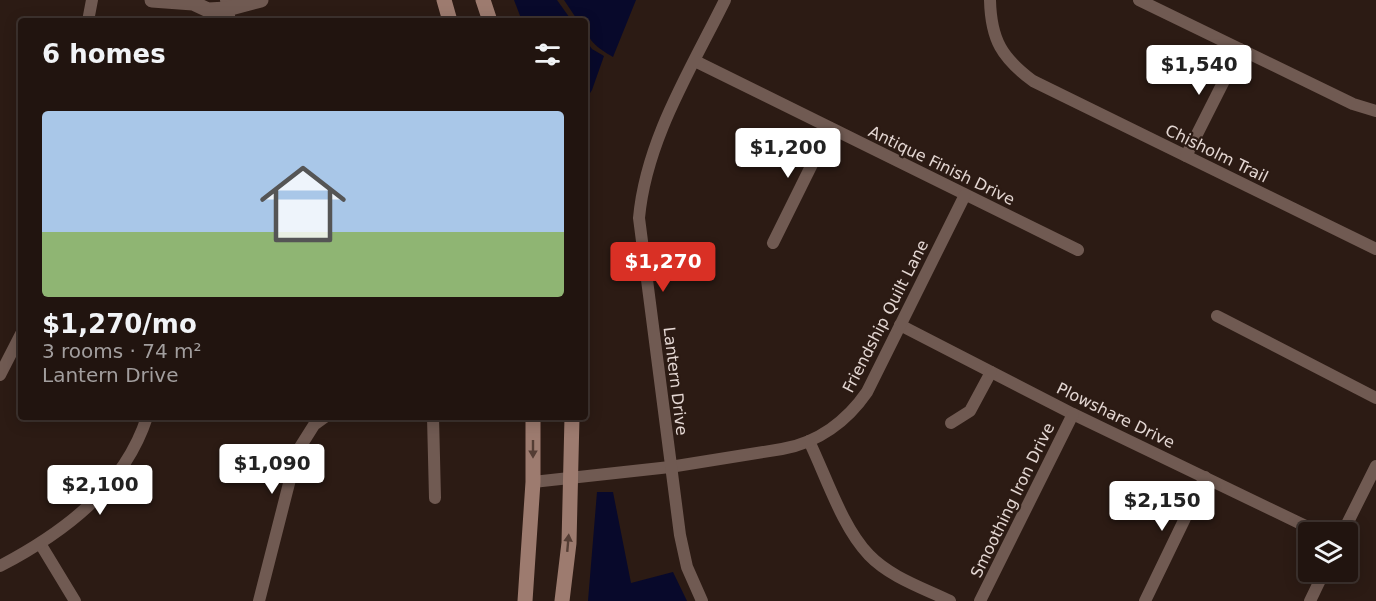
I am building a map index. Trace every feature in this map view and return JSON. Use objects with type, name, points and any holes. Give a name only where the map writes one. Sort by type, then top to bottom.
[{"type":"main road","points":[[444,0],[449,18]]},
{"type":"main road","points":[[483,0],[489,18]]},
{"type":"main road","points":[[525,601],[533,482],[533,420]]},
{"type":"main road","points":[[562,601],[572,480],[572,420]]},
{"type":"street","points":[[89,18],[92,0]]},
{"type":"street","points":[[152,0],[196,2],[208,10],[228,10],[261,0]]},
{"type":"street","name":"Lantern Drive","points":[[702,601],[687,567],[670,467],[639,218],[642,188],[652,151],[725,0]]},
{"type":"street","name":"Chisholm Trail","points":[[990,0],[991,24],[999,47],[1013,66],[1033,81],[1376,249]]},
{"type":"street","points":[[1139,0],[1353,104],[1376,111]]},
{"type":"street","points":[[1186,156],[1240,49]]},
{"type":"street","name":"Antique Finish Drive","points":[[695,61],[1078,250]]},
{"type":"street","points":[[773,243],[830,128]]},
{"type":"street","name":"Friendship Quilt Lane","points":[[533,482],[572,480],[670,467],[796,447],[834,428],[857,407],[867,392],[964,195]]},
{"type":"street","points":[[1217,316],[1376,398]]},
{"type":"street","name":"Plowshare Drive","points":[[900,325],[1073,414],[1298,522]]},
{"type":"street","points":[[0,375],[18,340]]},
{"type":"street","points":[[951,423],[970,411],[991,372]]},
{"type":"street","name":"Smoothing Iron Drive","points":[[980,601],[1073,414]]},
{"type":"street","points":[[0,566],[41,545],[83,513],[118,473],[145,420]]},
{"type":"street","points":[[259,601],[297,452],[314,425],[321,420]]},
{"type":"street","points":[[433,420],[435,498]]},
{"type":"street","points":[[809,441],[847,521],[870,556],[890,571],[950,601]]},
{"type":"street","points":[[1349,522],[1376,466]]},
{"type":"street","points":[[1146,601],[1205,477]]},
{"type":"street","points":[[41,545],[75,601]]},
{"type":"street","points":[[1310,601],[1319,582]]},
{"type":"water","points":[[514,0],[557,0],[570,18],[521,18]]},
{"type":"water","points":[[564,0],[636,0],[613,57],[593,43],[588,35],[588,18],[576,18]]},
{"type":"water","points":[[588,43],[592,49],[604,56],[588,96]]},
{"type":"water","points":[[597,492],[613,492],[631,583],[673,572],[687,601],[588,601]]}]
